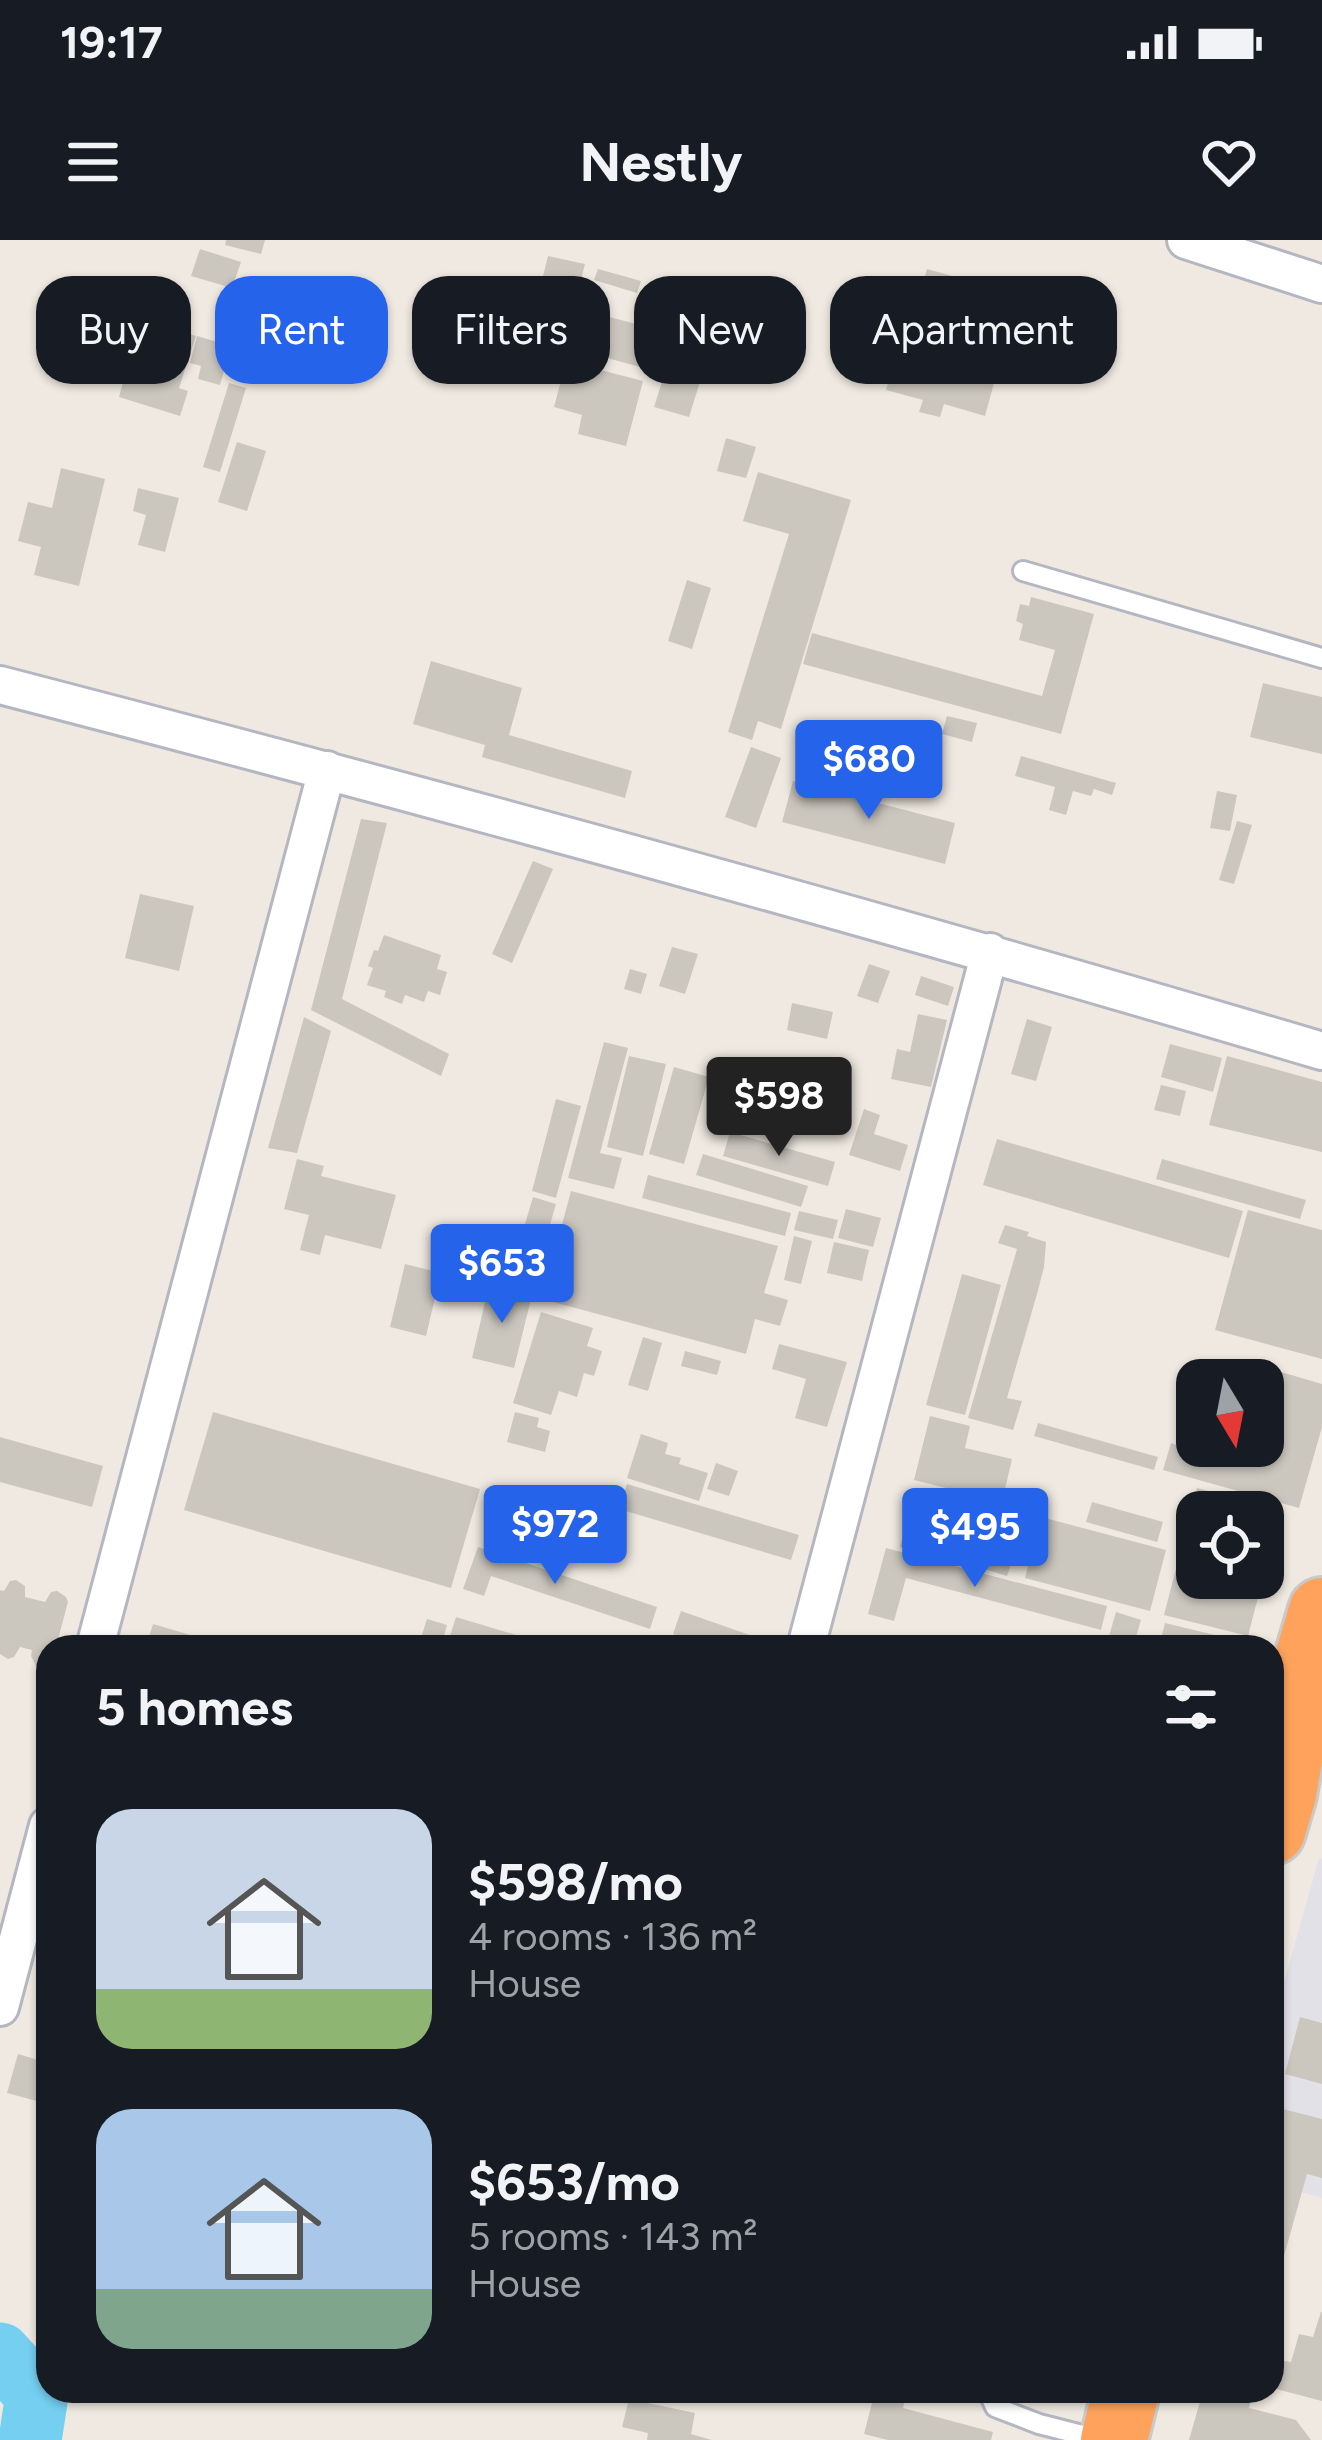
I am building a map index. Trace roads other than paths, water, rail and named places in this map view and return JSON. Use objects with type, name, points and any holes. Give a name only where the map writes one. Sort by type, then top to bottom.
[{"type":"highway","points":[[1284,1794],[1313,1641]]},
{"type":"street","points":[[1186,240],[1322,284]]},
{"type":"street","points":[[0,685],[990,952],[1322,1051]]},
{"type":"street","points":[[98,1635],[327,770]]},
{"type":"street","points":[[809,1635],[990,952]]},
{"type":"street","points":[[0,2007],[36,1871]]},
{"type":"lane","points":[[1023,571],[1322,658]]},
{"type":"lane","points":[[993,2403],[1039,2424],[1104,2420]]},
{"type":"waterway","points":[[0,2354],[36,2394]]},
{"type":"waterway","points":[[30,2440],[36,2401]]}]
